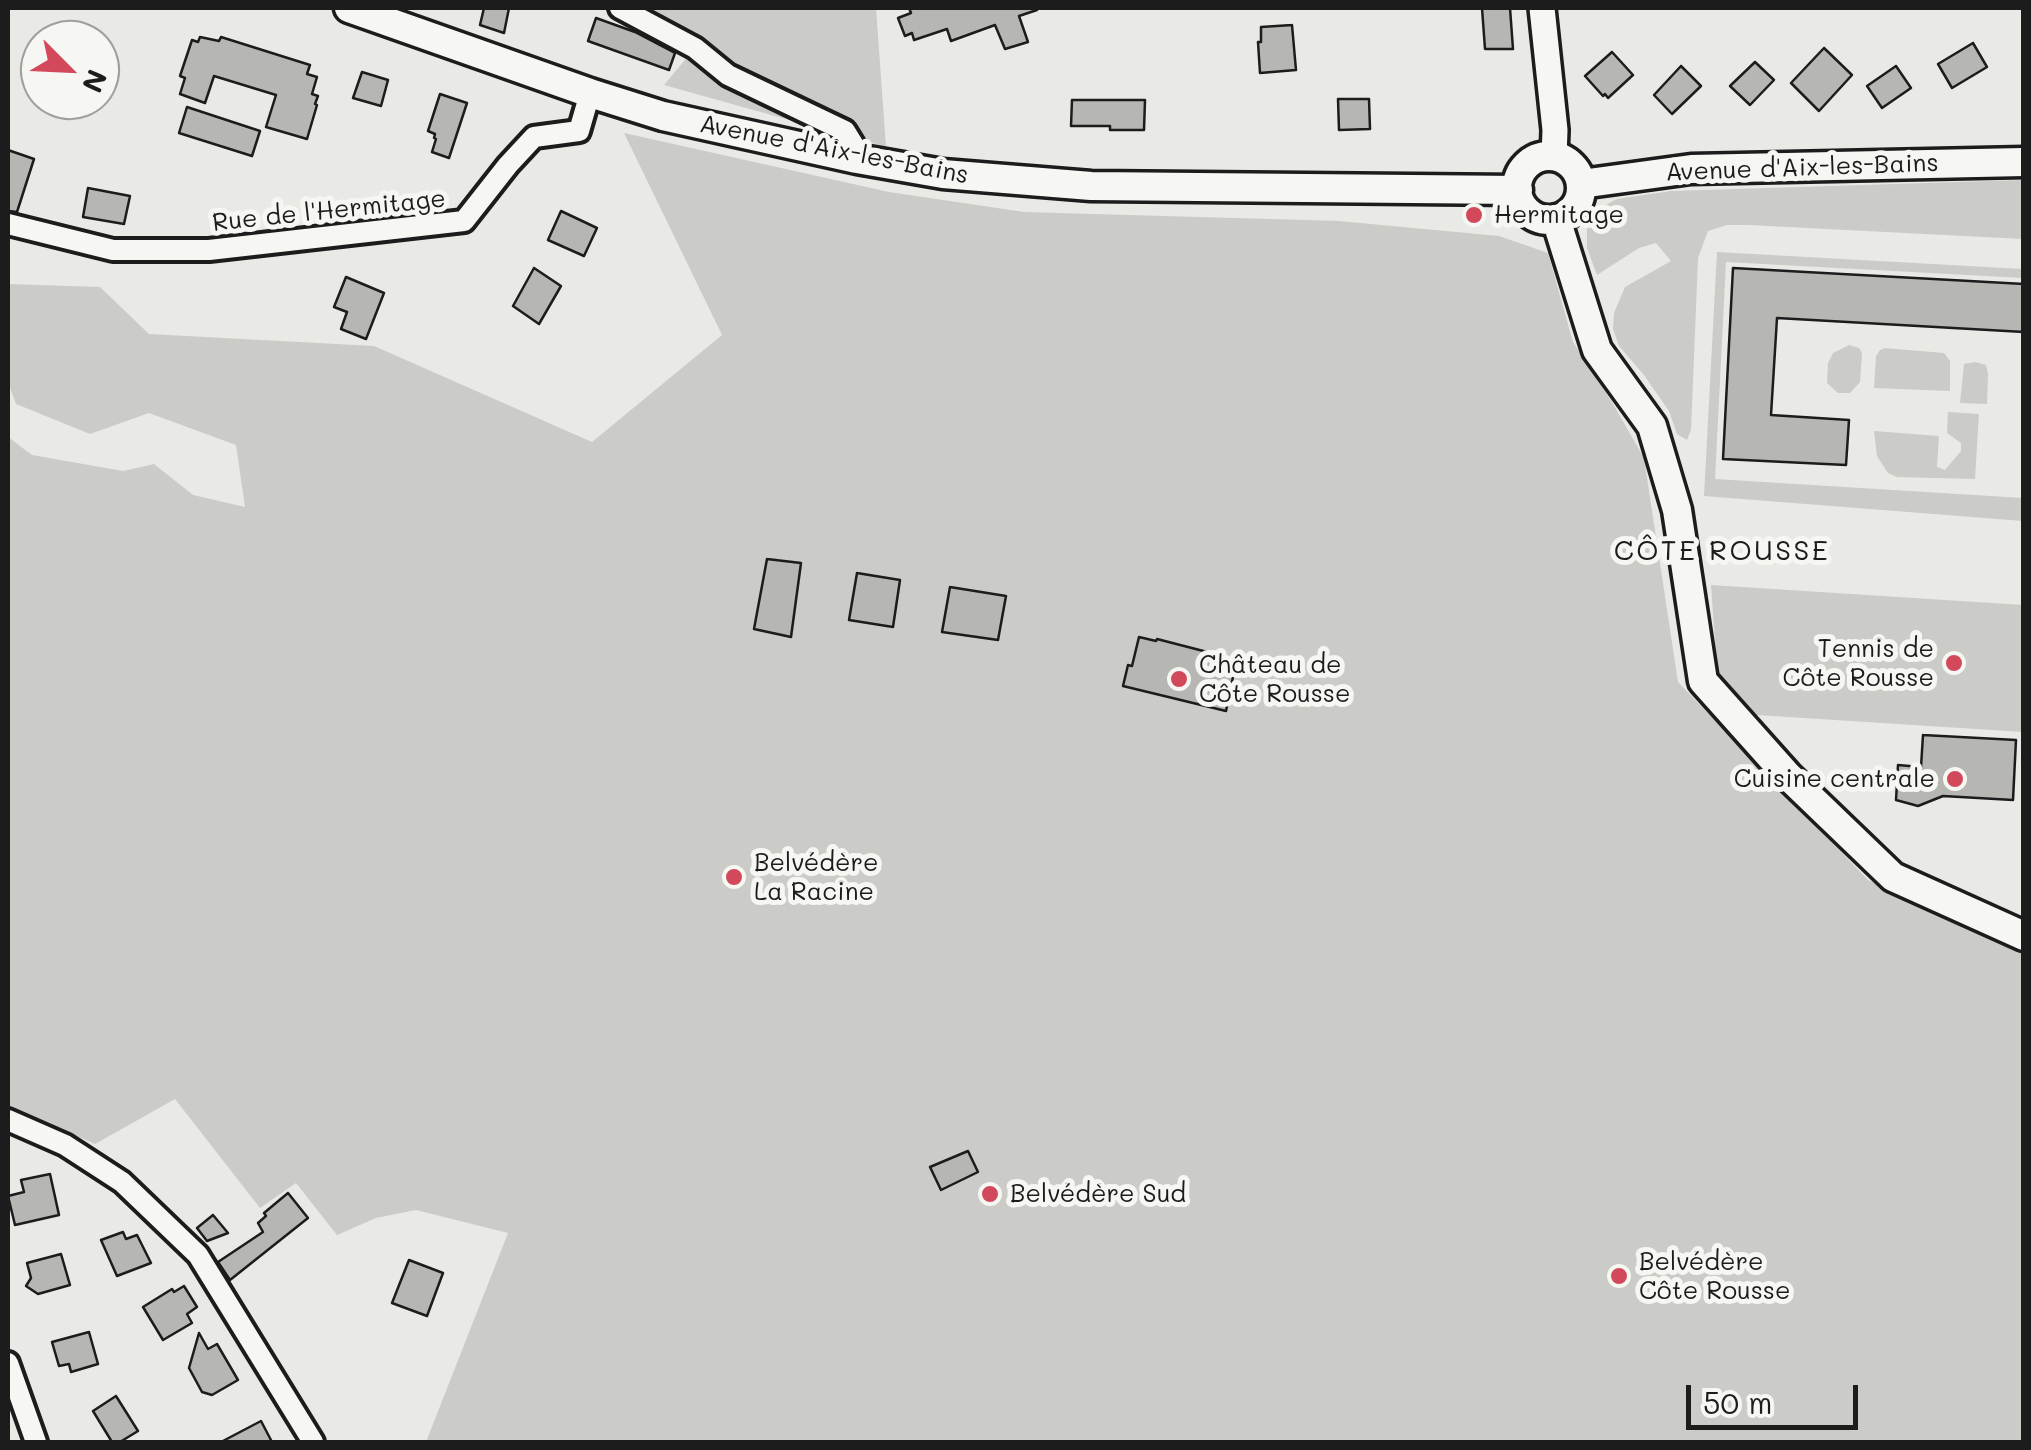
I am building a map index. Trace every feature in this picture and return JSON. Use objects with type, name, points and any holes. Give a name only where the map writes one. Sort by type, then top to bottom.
[{"type":"main road","name":"Avenue d'Aix-les-Bains","points":[[349,8],[663,116],[857,159],[988,179],[1092,186],[1518,190]]},
{"type":"main road","points":[[1554,157],[1568,162],[1576,170],[1580,184],[1579,200],[1573,209],[1556,219],[1536,217],[1527,211],[1518,190],[1522,172],[1538,158],[1554,157]]},
{"type":"main road","name":"Avenue d'Aix-les-Bains","points":[[1580,184],[1691,169],[2024,162]]},
{"type":"main road","points":[[1556,219],[1598,350],[1652,426],[1677,510],[1703,681],[1786,775],[1893,877],[2024,936]]},
{"type":"street","points":[[620,8],[695,48],[728,76],[844,131],[854,144],[857,159]]},
{"type":"street","points":[[1542,8],[1555,130],[1554,157]]},
{"type":"street","name":"Rue de l'Hermitage","points":[[8,224],[113,250],[209,250],[464,221],[534,138],[579,131],[590,93]]},
{"type":"street","points":[[8,1120],[65,1145],[122,1182],[198,1255],[312,1442]]},
{"type":"street","points":[[8,1363],[36,1442]]},
{"type":"shaded area","points":[[636,8],[876,8],[886,147],[664,85],[695,48]]},
{"type":"shaded area","points":[[624,133],[889,192],[1024,212],[1339,221],[1499,236],[1548,253],[1573,342],[1644,458],[1678,682],[1868,880],[2023,945],[2023,1442],[426,1442],[508,1233],[416,1210],[376,1218],[337,1235],[296,1183],[260,1208],[175,1099],[95,1144],[8,1106],[8,437],[32,455],[123,471],[154,464],[193,495],[245,507],[236,445],[149,413],[90,434],[16,404],[8,382],[8,284],[100,287],[149,334],[374,346],[592,442],[722,335]]},
{"type":"shaded area","points":[[2023,180],[2023,239],[1749,225],[1727,225],[1708,231],[1698,258],[1691,430],[1687,440],[1677,434],[1669,411],[1619,346],[1613,329],[1614,313],[1625,287],[1671,261],[1656,243],[1639,248],[1597,275],[1587,248],[1592,212],[1617,199],[1671,191]]},
{"type":"shaded area","points":[[1717,252],[2023,269],[2023,278],[1726,262],[1715,479],[2023,498],[2023,521],[1704,496]]},
{"type":"shaded area","points":[[1849,345],[1862,353],[1860,382],[1850,393],[1838,393],[1827,383],[1828,363],[1833,353]]},
{"type":"shaded area","points":[[1885,348],[1944,353],[1950,361],[1950,391],[1874,388],[1876,356]]},
{"type":"shaded area","points":[[1964,364],[1986,365],[1987,404],[1960,403]]},
{"type":"shaded area","points":[[1948,412],[1979,414],[1975,479],[1897,477],[1888,473],[1877,456],[1874,431],[1939,436],[1937,467],[1945,470],[1961,451],[1961,443],[1947,433]]},
{"type":"shaded area","points":[[1711,585],[2023,605],[2023,732],[1741,714],[1718,684]]},
{"type":"building","points":[[484,8],[509,8],[504,33],[480,25]]},
{"type":"building","points":[[909,8],[1037,10],[1019,16],[1028,42],[1005,49],[995,25],[951,41],[947,29],[914,40],[912,33],[905,36],[898,18],[911,13]]},
{"type":"building","points":[[1482,8],[1510,8],[1513,49],[1485,49]]},
{"type":"building","points":[[596,18],[675,53],[669,70],[588,41]]},
{"type":"building","points":[[1292,25],[1296,70],[1260,73],[1261,27]]},
{"type":"building","points":[[200,37],[219,41],[221,37],[310,65],[307,74],[317,77],[312,94],[318,96],[307,139],[266,127],[276,95],[214,76],[205,103],[180,94],[185,78],[180,76],[192,40],[198,42]]},
{"type":"building","points":[[1973,43],[1987,67],[1952,88],[1938,64]]},
{"type":"building","points":[[1824,48],[1852,75],[1819,111],[1791,83]]},
{"type":"building","points":[[1612,52],[1633,75],[1608,98],[1585,76]]},
{"type":"building","points":[[1755,62],[1774,80],[1750,105],[1730,86]]},
{"type":"building","points":[[1681,66],[1701,86],[1672,114],[1654,95]]},
{"type":"building","points":[[1896,66],[1911,88],[1882,108],[1867,86]]},
{"type":"building","points":[[362,72],[388,80],[381,106],[353,98]]},
{"type":"building","points":[[440,94],[467,103],[449,158],[432,152],[436,139],[428,131]]},
{"type":"building","points":[[1338,99],[1369,99],[1370,129],[1339,130]]},
{"type":"building","points":[[1072,100],[1145,100],[1144,130],[1071,126]]},
{"type":"building","points":[[187,107],[260,131],[252,156],[179,133]]},
{"type":"building","points":[[8,150],[34,159],[17,212],[8,211]]},
{"type":"building","points":[[88,188],[130,196],[124,224],[83,217]]},
{"type":"building","points":[[561,211],[597,228],[584,256],[548,240]]},
{"type":"building","points":[[534,268],[561,286],[539,324],[513,306]]},
{"type":"building","points":[[1733,268],[2024,284],[2024,332],[1777,318],[1771,415],[1849,420],[1846,465],[1723,459]]},
{"type":"building","points":[[346,277],[384,293],[366,339],[341,329],[347,312],[334,307]]},
{"type":"building","points":[[767,559],[801,563],[791,637],[754,629]]},
{"type":"building","points":[[857,573],[900,580],[893,627],[849,620]]},
{"type":"building","points":[[950,587],[1006,596],[998,640],[942,632]]},
{"type":"building","name":"Château de Côte Rousse","points":[[1139,637],[1231,661],[1228,670],[1234,672],[1226,711],[1123,686]]},
{"type":"building","name":"Cuisine centrale","points":[[1923,735],[2016,740],[2013,800],[1943,796],[1918,806],[1896,800],[1898,765],[1921,767]]},
{"type":"building","points":[[968,1151],[978,1172],[941,1190],[930,1167]]},
{"type":"building","points":[[50,1174],[59,1215],[15,1225],[8,1196],[24,1192],[21,1180]]},
{"type":"building","points":[[288,1193],[308,1218],[230,1280],[218,1262],[263,1232],[258,1223],[266,1216],[264,1213]]},
{"type":"building","points":[[213,1215],[228,1233],[207,1241],[197,1228]]},
{"type":"building","points":[[123,1232],[126,1239],[137,1235],[151,1263],[117,1276],[101,1240]]},
{"type":"building","points":[[61,1254],[70,1285],[38,1294],[26,1286],[31,1278],[27,1263]]},
{"type":"building","points":[[409,1260],[443,1273],[427,1316],[392,1303]]},
{"type":"building","points":[[184,1286],[197,1307],[187,1314],[192,1323],[163,1340],[143,1307]]},
{"type":"building","points":[[89,1332],[98,1364],[71,1372],[69,1364],[59,1366],[52,1342]]},
{"type":"building","points":[[199,1333],[208,1349],[217,1344],[238,1380],[212,1395],[202,1392],[189,1368]]},
{"type":"building","points":[[116,1396],[138,1431],[120,1442],[112,1442],[93,1411]]},
{"type":"building","points":[[261,1421],[272,1442],[221,1442]]},
{"type":"place","name":"Hermitage","points":[[1474,215]]},
{"type":"place","name":"Tennis de Côte Rousse","points":[[1954,663]]},
{"type":"place","name":"Château de Côte Rousse","points":[[1179,679]]},
{"type":"place","name":"Cuisine centrale","points":[[1955,779]]},
{"type":"place","name":"Belvédère La Racine","points":[[734,877]]},
{"type":"place","name":"Belvédère Sud","points":[[990,1194]]},
{"type":"place","name":"Belvédère Côte Rousse","points":[[1619,1276]]},
{"type":"district","name":"CÔTE ROUSSE","points":[[1722,551]]}]
